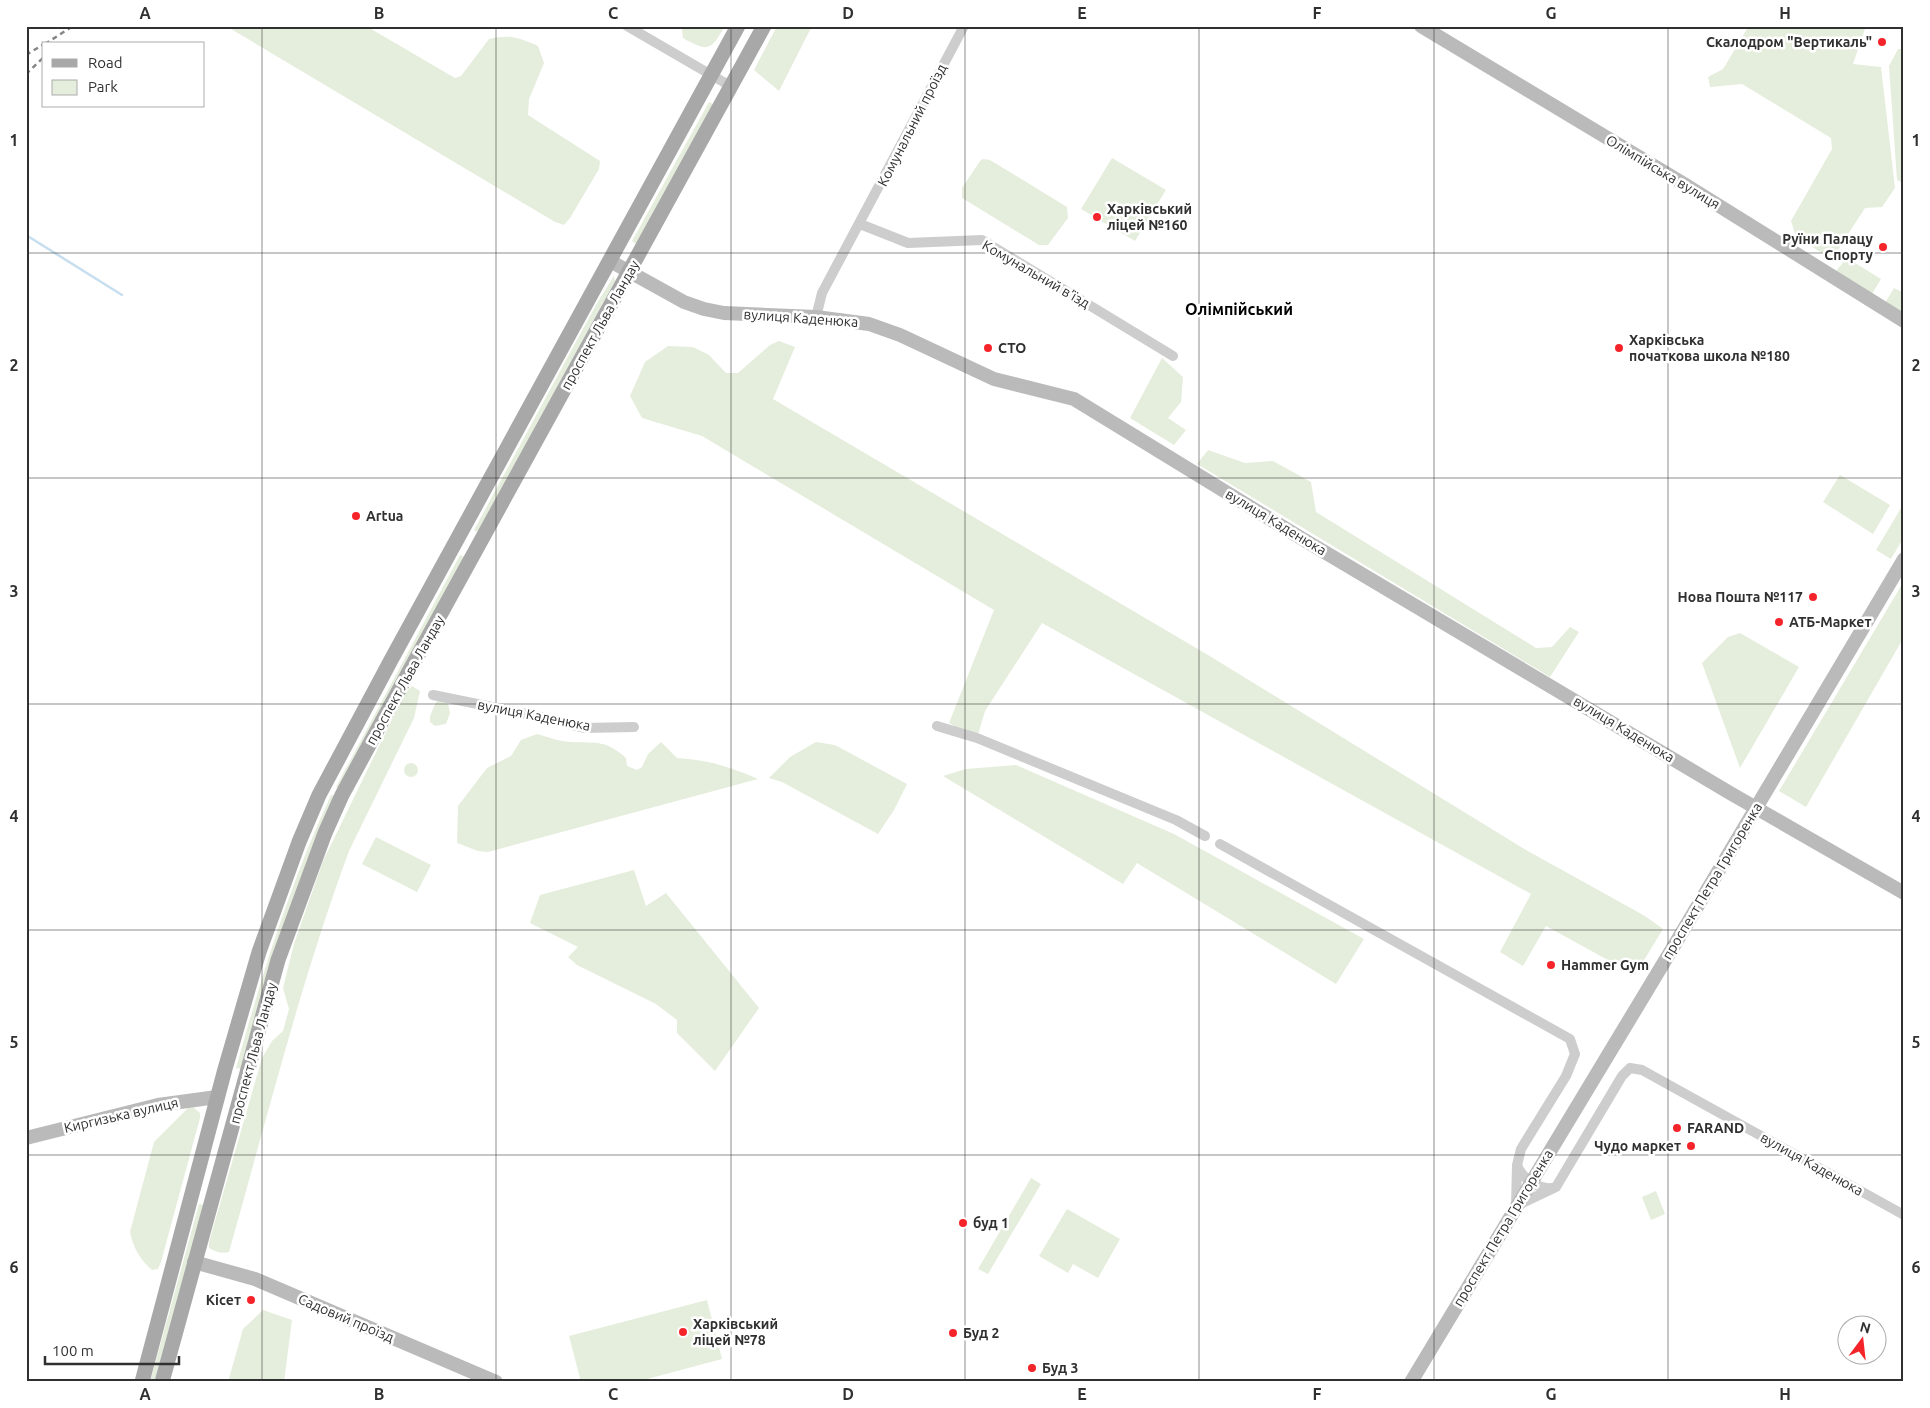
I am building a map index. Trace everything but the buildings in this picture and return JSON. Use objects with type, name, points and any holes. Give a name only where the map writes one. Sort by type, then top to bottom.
[{"type":"main road","name":"проспект Льва Ландау","points":[[142,1382],[259,952],[309,818],[350,735],[738,26]]},
{"type":"main road","name":"проспект Льва Ландау","points":[[162,1382],[278,960],[325,833],[347,787],[764,26]]},
{"type":"main road","points":[[458,538],[478,548]]},
{"type":"main road","points":[[218,1097],[239,1103]]},
{"type":"main road","points":[[193,1193],[212,1198]]},
{"type":"street","points":[[627,26],[732,87]]},
{"type":"street","name":"Комунальний проїзд","points":[[816,317],[822,293],[964,26]]},
{"type":"street","name":"Олімпійська вулиця","points":[[1421,26],[1684,184],[1904,321]]},
{"type":"street","name":"Комунальний в’їзд","points":[[860,224],[908,243],[982,240],[1173,356]]},
{"type":"street","name":"вулиця Каденюка","points":[[610,261],[684,302],[704,309],[724,313],[816,317],[878,326],[994,379],[1074,399],[1301,538],[1756,808],[1904,893]]},
{"type":"street","name":"проспект Петра Григоренка","points":[[1411,1382],[1902,566]]},
{"type":"street","name":"вулиця Каденюка","points":[[433,694],[584,728],[634,727]]},
{"type":"street","points":[[937,726],[977,738],[1176,820],[1205,836]]},
{"type":"street","points":[[1220,844],[1570,1039],[1575,1054],[1566,1076],[1522,1149],[1517,1165],[1516,1206],[1556,1187]]},
{"type":"street","name":"вулиця Каденюка","points":[[1556,1187],[1622,1076],[1630,1068],[1642,1070],[1904,1215]]},
{"type":"street","name":"Киргизька вулиця","points":[[26,1138],[158,1105],[218,1097]]},
{"type":"street","points":[[1517,1165],[1522,1174],[1542,1188],[1556,1187]]},
{"type":"street","name":"Садовий проїзд","points":[[194,1262],[255,1279],[496,1382]]},
{"type":"green space","points":[[226,26],[366,26],[455,78],[461,76],[489,39],[509,37],[525,41],[538,46],[544,63],[529,99],[528,115],[600,161],[599,169],[570,218],[564,225],[555,222]]},
{"type":"green space","points":[[684,26],[725,26],[712,44],[704,47],[683,38],[682,30]]},
{"type":"green space","points":[[777,26],[812,26],[779,91],[754,70]]},
{"type":"green space","points":[[1749,26],[1866,26],[1853,64],[1881,67],[1895,188],[1882,207],[1865,208],[1832,259],[1796,237],[1791,221],[1832,149],[1831,138],[1742,84],[1710,87],[1708,77],[1723,69]]},
{"type":"green space","points":[[1898,49],[1904,49],[1904,184],[1897,180],[1889,66]]},
{"type":"green space","points":[[709,102],[713,104],[636,244],[632,241]]},
{"type":"green space","points":[[1112,158],[1166,190],[1135,241],[1081,209]]},
{"type":"green space","points":[[983,159],[990,160],[1067,207],[1068,218],[1048,245],[1039,245],[962,198],[962,188]]},
{"type":"green space","points":[[1847,258],[1881,279],[1872,294],[1836,271]]},
{"type":"green space","points":[[614,276],[615,281],[478,532],[474,530],[597,303]]},
{"type":"green space","points":[[1894,288],[1904,293],[1904,315],[1885,303]]},
{"type":"green space","points":[[779,341],[795,347],[773,399],[1208,655],[1526,850],[1645,916],[1663,929],[1635,975],[1546,926],[1523,966],[1500,952],[1531,894],[1042,623],[985,711],[977,738],[949,723],[994,610],[702,436],[642,418],[630,396],[645,362],[668,346],[693,347],[709,355],[726,373],[738,373],[770,345]]},
{"type":"green space","points":[[1162,358],[1183,377],[1181,402],[1168,418],[1186,430],[1174,445],[1130,418]]},
{"type":"green space","points":[[1208,450],[1245,463],[1273,461],[1311,482],[1316,512],[1536,648],[1552,647],[1570,627],[1579,632],[1550,677],[1197,464]]},
{"type":"green space","points":[[1840,475],[1890,505],[1873,534],[1823,502]]},
{"type":"green space","points":[[1904,503],[1904,537],[1891,559],[1876,550]]},
{"type":"green space","points":[[460,555],[465,557],[339,789],[336,787]]},
{"type":"green space","points":[[1904,581],[1904,637],[1806,807],[1779,791]]},
{"type":"green space","points":[[1740,633],[1799,667],[1740,768],[1702,663],[1728,637]]},
{"type":"green space","points":[[412,686],[420,691],[414,718],[349,851],[300,1000],[229,1252],[217,1252],[209,1248],[209,1242],[262,1058],[272,1041],[283,1031],[289,1009],[283,988],[294,944],[323,861],[405,693]]},
{"type":"green space","points":[[441,700],[448,704],[450,713],[446,724],[435,726],[430,722],[430,716],[436,702]]},
{"type":"green space","points":[[537,734],[563,741],[607,745],[626,758],[627,766],[637,770],[642,767],[648,754],[661,742],[677,758],[718,764],[758,779],[488,852],[478,851],[457,843],[458,806],[487,768],[511,756],[521,740]]},
{"type":"green space","points":[[816,742],[835,745],[907,784],[894,810],[878,834],[782,782],[769,778],[790,757]]},
{"type":"green space","points":[[408,763],[414,763],[418,770],[414,777],[408,777],[404,773],[404,767]]},
{"type":"green space","points":[[1016,765],[1174,834],[1364,939],[1336,984],[1137,863],[1123,884],[943,776],[966,769]]},
{"type":"green space","points":[[331,795],[336,796],[241,1069],[236,1068],[278,930],[316,828]]},
{"type":"green space","points":[[376,837],[431,865],[417,892],[362,864]]},
{"type":"green space","points":[[634,870],[646,906],[666,893],[759,1008],[715,1071],[677,1033],[677,1020],[656,1004],[577,965],[568,957],[578,947],[530,923],[540,895]]},
{"type":"green space","points":[[193,1107],[200,1113],[200,1118],[161,1262],[158,1269],[152,1270],[138,1253],[130,1232],[154,1142],[188,1108]]},
{"type":"green space","points":[[1031,1178],[1041,1184],[988,1274],[978,1269]]},
{"type":"green space","points":[[1656,1191],[1665,1214],[1651,1220],[1642,1197]]},
{"type":"green space","points":[[199,1204],[204,1205],[154,1382],[150,1382]]},
{"type":"green space","points":[[1067,1209],[1120,1239],[1098,1278],[1073,1264],[1068,1273],[1039,1256]]},
{"type":"green space","points":[[707,1300],[722,1359],[636,1382],[581,1382],[569,1336]]},
{"type":"green space","points":[[263,1310],[292,1320],[284,1382],[228,1382],[243,1329]]},
{"type":"waterway","points":[[26,235],[122,295]]},
{"type":"railway","points":[[48,42],[73,26]]},
{"type":"railway","points":[[26,55],[42,45]]},
{"type":"railway","points":[[26,74],[42,59]]},
{"type":"place","name":"Скалодром \"Вертикаль\"","points":[[1882,42]]},
{"type":"place","name":"Харківський ліцей №160","points":[[1097,217]]},
{"type":"place","name":"Руїни Палацу Спорту","points":[[1883,247]]},
{"type":"place","name":"СТО","points":[[988,348]]},
{"type":"place","name":"Харківська початкова школа №180","points":[[1619,348]]},
{"type":"place","name":"Artua","points":[[356,516]]},
{"type":"place","name":"Нова Пошта №117","points":[[1813,597]]},
{"type":"place","name":"АТБ-Маркет","points":[[1779,622]]},
{"type":"place","name":"Hammer Gym","points":[[1551,965]]},
{"type":"place","name":"FARAND","points":[[1677,1128]]},
{"type":"place","name":"Чудо маркет","points":[[1691,1146]]},
{"type":"place","name":"буд 1","points":[[963,1223]]},
{"type":"place","name":"Кісет","points":[[251,1300]]},
{"type":"place","name":"Харківський ліцей №78","points":[[683,1332]]},
{"type":"place","name":"Буд 2","points":[[953,1333]]},
{"type":"place","name":"Буд 3","points":[[1032,1368]]},
{"type":"district","name":"Олімпійський","points":[[1239,309]]}]
